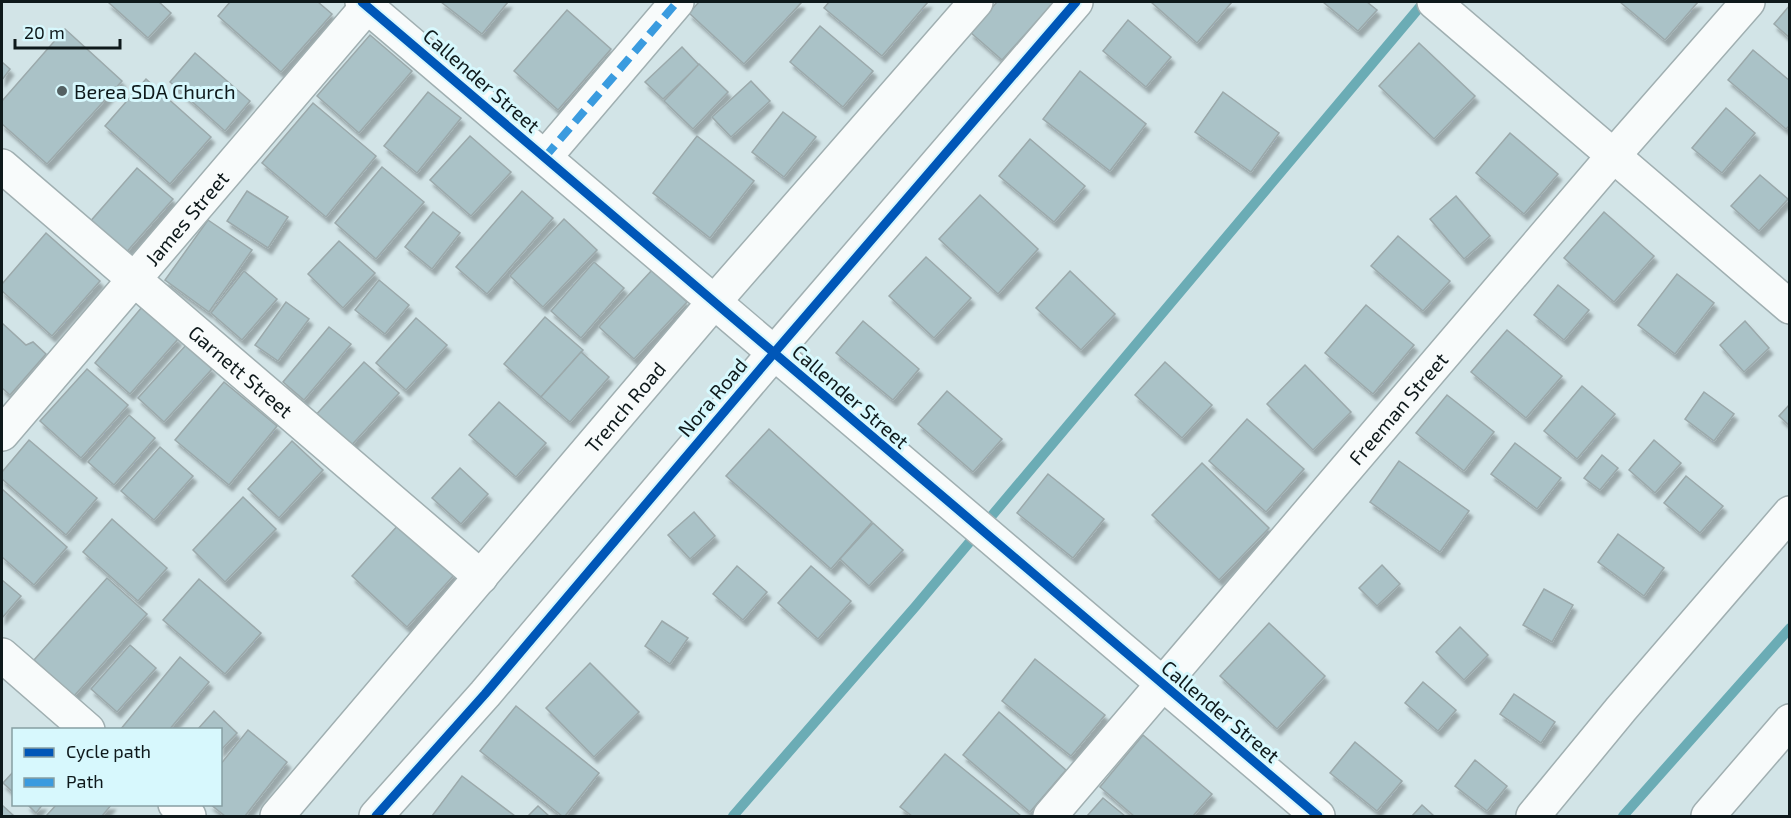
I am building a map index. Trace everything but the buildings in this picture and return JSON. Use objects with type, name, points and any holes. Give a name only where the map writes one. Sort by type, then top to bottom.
[{"type":"street","points":[[544,157],[677,2]]},
{"type":"street","name":"Trench Road","points":[[277,816],[714,302],[976,2]]},
{"type":"street","name":"Nora Road","points":[[376,816],[485,694],[1076,2]]},
{"type":"street","points":[[1434,2],[1790,307]]},
{"type":"street","name":"Freeman Street","points":[[1050,816],[1614,155],[1748,2]]},
{"type":"street","name":"Callender Street","points":[[367,3],[544,157],[1318,816]]},
{"type":"street","name":"James Street","points":[[2,434],[367,3]]},
{"type":"street","name":"Garnett Street","points":[[2,166],[481,577]]},
{"type":"street","points":[[1533,816],[1621,709],[1790,513]]},
{"type":"street","points":[[2,655],[87,728]]},
{"type":"street","points":[[1707,816],[1790,720]]},
{"type":"street","points":[[177,806],[189,816]]},
{"type":"waterway","points":[[733,816],[915,607],[1424,2]]},
{"type":"waterway","points":[[1623,816],[1790,628]]},
{"type":"marked path","points":[[545,157],[677,2]]},
{"type":"cycle path","points":[[362,2],[1318,816]]},
{"type":"cycle path","points":[[376,816],[485,694],[1076,2]]},
{"type":"place","name":"Berea SDA Church","points":[[62,91]]}]
